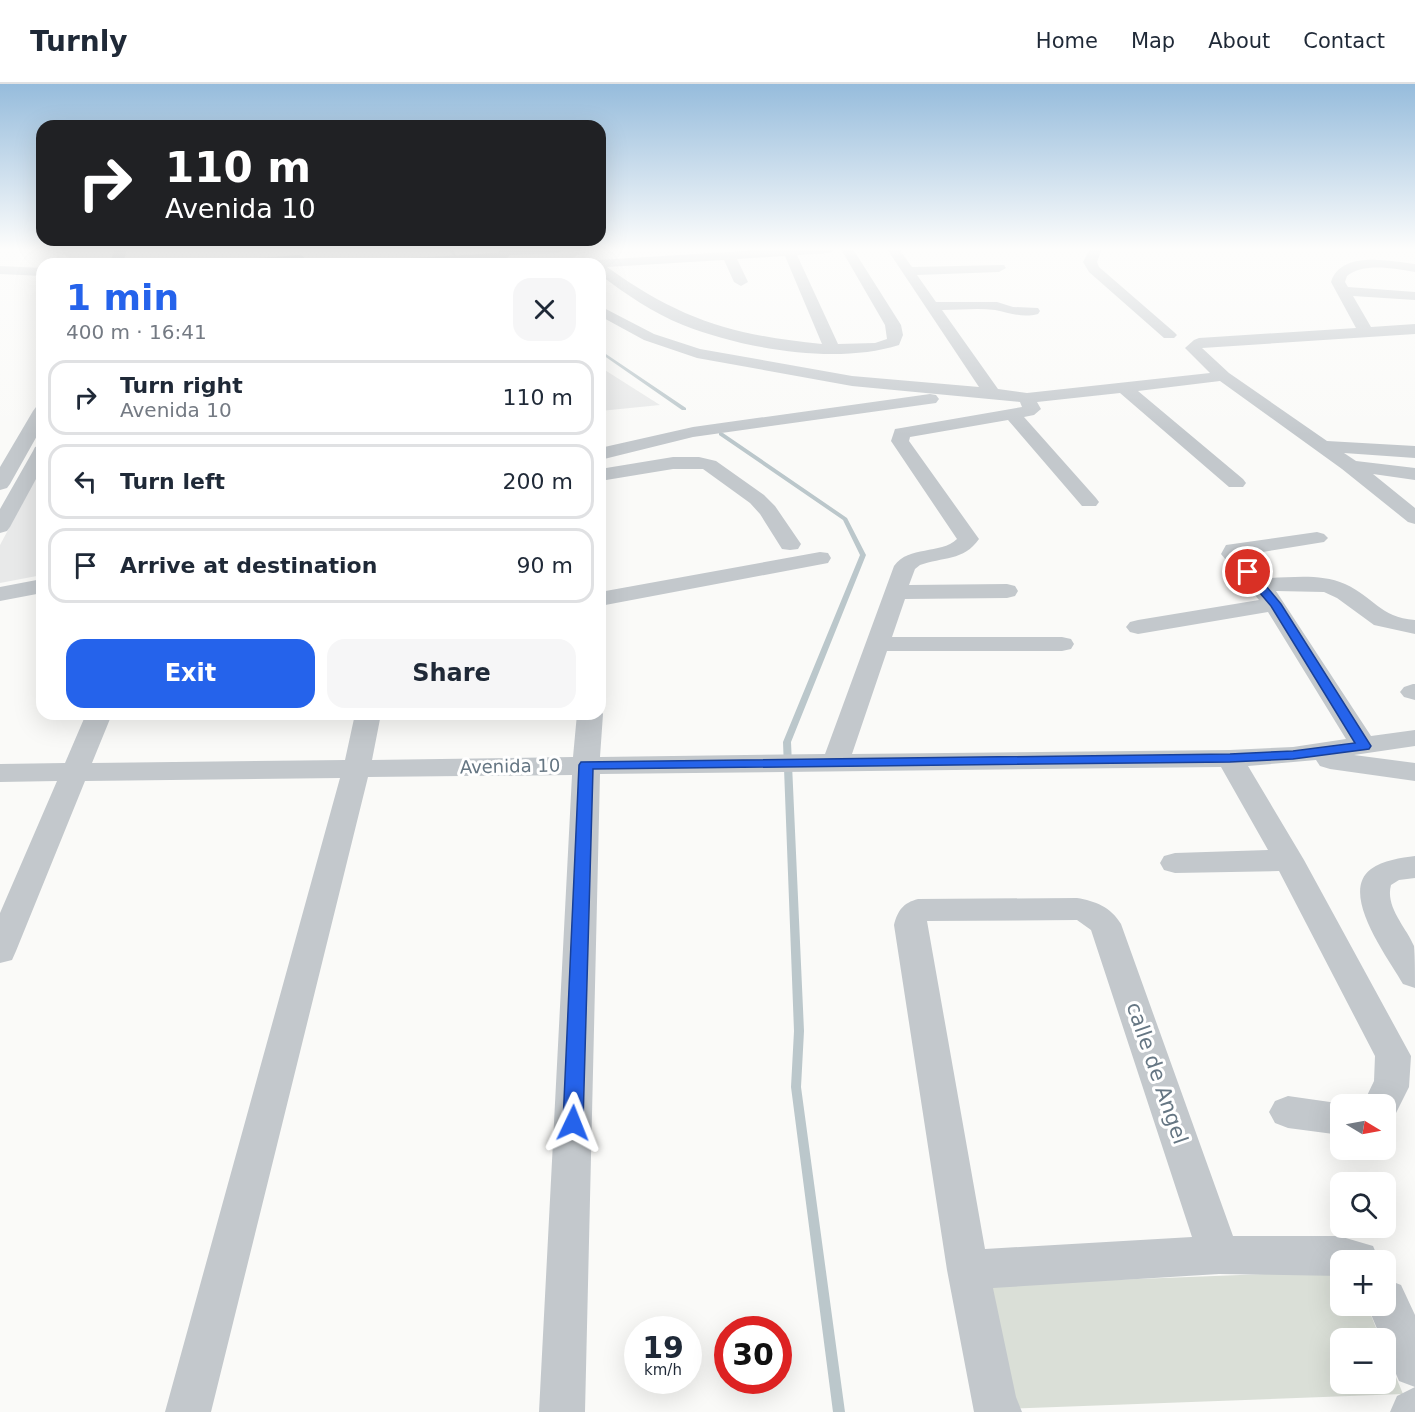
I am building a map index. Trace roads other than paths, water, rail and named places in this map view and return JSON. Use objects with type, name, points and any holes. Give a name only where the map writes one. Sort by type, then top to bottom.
[{"type":"street","points":[[617,311],[659,335],[715,349],[783,362],[985,388],[1027,398],[1222,376]]},
{"type":"street","points":[[667,311],[704,327],[803,346],[862,350],[886,346],[894,342],[893,325],[885,311]]},
{"type":"street","points":[[815,311],[832,349]]},
{"type":"street","points":[[935,311],[985,388]]},
{"type":"street","points":[[1012,311],[1033,311]]},
{"type":"street","points":[[1142,311],[1169,335]]},
{"type":"street","points":[[1354,311],[1366,332]]},
{"type":"street","points":[[606,313],[649,337],[697,353],[852,381],[985,388]]},
{"type":"street","points":[[1415,315],[1389,320],[1366,332],[1208,342],[1199,343],[1192,348],[1222,376],[1349,465],[1415,518]]},
{"type":"street","points":[[1356,316],[1389,320],[1415,329]]},
{"type":"street","points":[[1389,320],[1415,346]]},
{"type":"street","points":[[783,362],[803,346]]},
{"type":"street","points":[[606,453],[693,432],[985,388]]},
{"type":"street","points":[[1125,388],[1236,483]]},
{"type":"street","points":[[836,762],[904,566],[909,561],[961,548],[968,539],[900,441],[900,433],[1013,416],[1032,409],[1027,398]]},
{"type":"street","points":[[1013,416],[1089,502]]},
{"type":"street","points":[[0,484],[36,421]]},
{"type":"street","points":[[1323,446],[1415,452]]},
{"type":"street","points":[[606,474],[673,463],[709,465],[757,499],[768,510],[790,544]]},
{"type":"street","points":[[1349,465],[1415,474]]},
{"type":"street","points":[[0,527],[36,467]]},
{"type":"street","points":[[1317,538],[1232,552],[1268,595],[1364,746]]},
{"type":"street","points":[[606,598],[820,558]]},
{"type":"street","points":[[1138,627],[1310,584],[1331,587],[1352,597],[1377,618],[1391,624],[1415,627]]},
{"type":"street","points":[[0,594],[36,587]]},
{"type":"street","points":[[895,592],[1007,591]]},
{"type":"street","points":[[876,644],[1062,644]]},
{"type":"street","points":[[0,951],[96,720]]},
{"type":"street","points":[[188,1412],[357,767],[367,720]]},
{"type":"street","points":[[562,1412],[590,720]]},
{"type":"street","points":[[1408,740],[1415,764]]},
{"type":"street","name":"Avenida 10","points":[[0,773],[1230,758],[1293,755],[1408,740]]},
{"type":"street","points":[[1293,755],[1415,772]]},
{"type":"street","points":[[1230,758],[1289,860],[1393,1056],[1395,1078],[1388,1094]]},
{"type":"street","points":[[1175,863],[1289,860]]},
{"type":"street","points":[[1415,867],[1383,875],[1375,882],[1372,893],[1380,915],[1415,974]]},
{"type":"street","name":"calle de Angel","points":[[968,1270],[910,925],[912,916],[918,910],[1077,909],[1088,911],[1105,924],[1219,1255]]},
{"type":"street","points":[[1288,1112],[1330,1118]]},
{"type":"street","points":[[999,1412],[995,1407],[968,1270],[1219,1255],[1330,1256]]},
{"type":"street","points":[[1393,1316],[1415,1365]]},
{"type":"waterway","points":[[606,355],[684,409]]},
{"type":"waterway","points":[[721,434],[845,519],[863,555],[787,742],[799,1031],[796,1087],[839,1412]]}]
